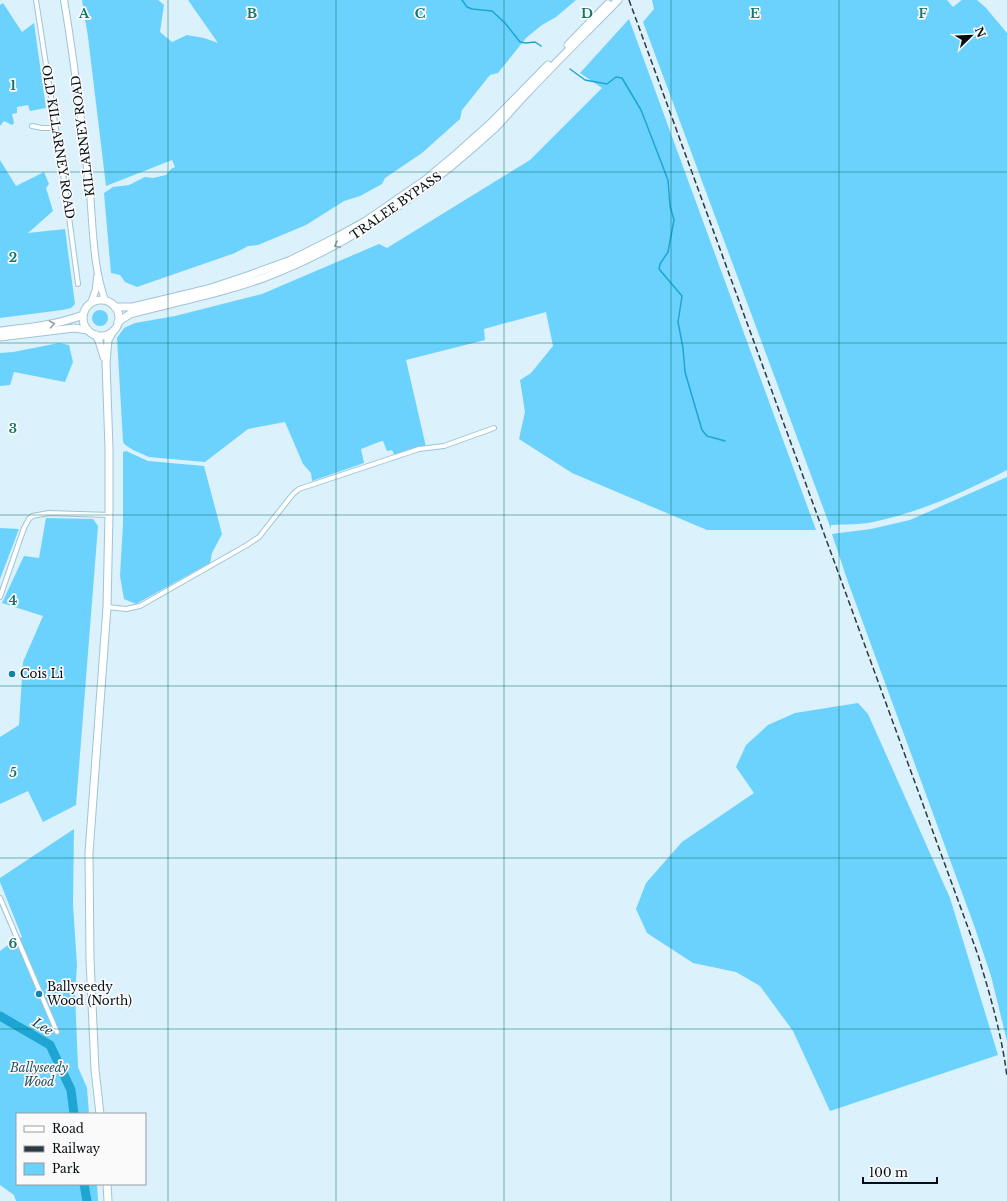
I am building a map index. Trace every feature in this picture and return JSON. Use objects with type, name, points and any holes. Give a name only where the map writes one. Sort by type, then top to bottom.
[{"type":"main road","name":"KILLARNEY ROAD","points":[[64,0],[71,38],[90,191],[98,273],[105,300]]},
{"type":"main road","name":"TRALEE BYPASS","points":[[115,307],[133,307],[149,304],[208,289],[250,276],[291,260],[366,221],[424,181],[494,121],[612,0]]},
{"type":"main road","name":"TRALEE BYPASS","points":[[118,322],[130,314],[212,294],[274,274],[312,258],[367,228],[424,188],[495,128],[618,0]]},
{"type":"main road","name":"KILLARNEY ROAD","points":[[91,303],[96,289],[98,273]]},
{"type":"main road","points":[[88,330],[84,323],[83,315],[91,303],[99,300],[105,300],[115,307],[119,317],[118,322],[108,340],[106,363],[109,448],[109,515],[106,607],[89,853],[90,966],[95,1070],[100,1113]]},
{"type":"main road","points":[[0,331],[38,326],[69,320],[83,315]]},
{"type":"main road","points":[[0,337],[74,328],[88,330],[96,335],[106,363]]},
{"type":"main road","points":[[96,335],[105,335],[113,331]]},
{"type":"main road","points":[[107,1185],[108,1201]]},
{"type":"street","name":"OLD KILLARNEY ROAD","points":[[36,0],[65,187],[78,284]]},
{"type":"street","points":[[32,126],[56,128]]},
{"type":"street","points":[[106,607],[126,609],[140,606],[247,545],[259,537],[293,494],[299,489],[419,449],[444,446],[494,428]]},
{"type":"street","points":[[0,597],[24,528],[32,516],[54,513],[109,515]]},
{"type":"street","points":[[0,898],[57,1032]]},
{"type":"green space","points":[[82,0],[158,0],[164,5],[160,32],[172,42],[187,35],[204,38],[218,43],[188,0],[576,0],[556,17],[542,25],[526,38],[498,73],[490,75],[462,110],[460,119],[422,153],[385,178],[382,184],[360,196],[344,201],[306,225],[258,245],[248,246],[235,253],[137,287],[125,282],[120,275],[111,273],[104,193],[113,187],[129,185],[145,177],[153,178],[166,175],[175,167],[172,160],[106,186],[88,37]]},
{"type":"green space","points":[[652,0],[947,0],[953,7],[962,0],[977,0],[986,8],[1007,33],[1007,470],[942,500],[908,513],[868,523],[831,525],[831,529],[643,22],[654,9]]},
{"type":"green space","points":[[3,3],[22,32],[34,23],[46,108],[30,111],[28,105],[17,107],[17,113],[12,114],[14,123],[12,125],[4,121],[0,126],[0,5]]},
{"type":"green space","points":[[629,19],[816,530],[707,530],[572,473],[519,439],[525,412],[520,380],[531,373],[553,346],[546,312],[484,329],[485,340],[406,360],[426,447],[397,455],[394,454],[392,450],[387,451],[383,441],[361,449],[364,463],[312,481],[311,473],[303,464],[285,422],[248,429],[205,462],[149,457],[124,444],[117,338],[124,328],[135,323],[175,316],[262,294],[379,244],[387,248],[530,160],[602,88],[580,73]]},
{"type":"green space","points":[[0,160],[16,186],[44,172],[49,184],[46,188],[53,211],[28,233],[65,229],[75,304],[71,308],[0,318]]},
{"type":"green space","points":[[100,310],[106,312],[108,318],[106,324],[100,326],[94,324],[92,318],[94,312]]},
{"type":"green space","points":[[59,343],[69,345],[73,362],[65,382],[14,372],[10,385],[0,386],[0,353]]},
{"type":"green space","points":[[126,451],[148,461],[204,466],[222,534],[212,553],[210,563],[136,604],[124,599],[120,576],[123,524],[123,452]]},
{"type":"green space","points":[[1007,477],[1007,1041],[991,976],[975,928],[848,582],[832,534],[871,529],[910,520]]},
{"type":"green space","points":[[46,518],[93,519],[98,526],[76,805],[43,822],[28,791],[0,804],[0,737],[19,725],[23,662],[43,616],[2,603],[24,556],[39,558]]},
{"type":"green space","points":[[0,528],[19,529],[0,579]]},
{"type":"green space","points":[[858,703],[868,714],[950,898],[998,1055],[830,1111],[793,1031],[760,986],[736,972],[693,963],[647,933],[636,909],[646,883],[682,842],[754,793],[736,767],[746,745],[768,725],[795,713]]},
{"type":"green space","name":"Ballyseedy Wood","points":[[74,829],[73,905],[77,965],[75,994],[78,1067],[87,1088],[89,1113],[16,1113],[16,1185],[97,1185],[98,1201],[16,1201],[14,1195],[0,1185],[0,951],[13,941],[22,937],[0,882],[0,878]]},
{"type":"waterway","points":[[462,0],[467,7],[472,9],[492,11],[505,23],[520,42],[535,42],[541,46]]},
{"type":"waterway","points":[[570,69],[585,80],[607,84],[616,77],[622,78],[641,110],[668,180],[670,206],[674,220],[668,252],[660,264],[659,269],[682,296],[678,322],[683,348],[685,372],[702,430],[707,436],[725,441]]},
{"type":"waterway","name":"Lee","points":[[0,1016],[50,1045],[71,1090],[74,1113]]},
{"type":"waterway","name":"Lee","points":[[84,1185],[87,1201]]},
{"type":"railway","points":[[629,0],[978,955],[999,1030],[1007,1077]]},
{"type":"place","name":"Cois Li","points":[[12,674]]},
{"type":"place","name":"Ballyseedy Wood (North)","points":[[39,994]]}]
